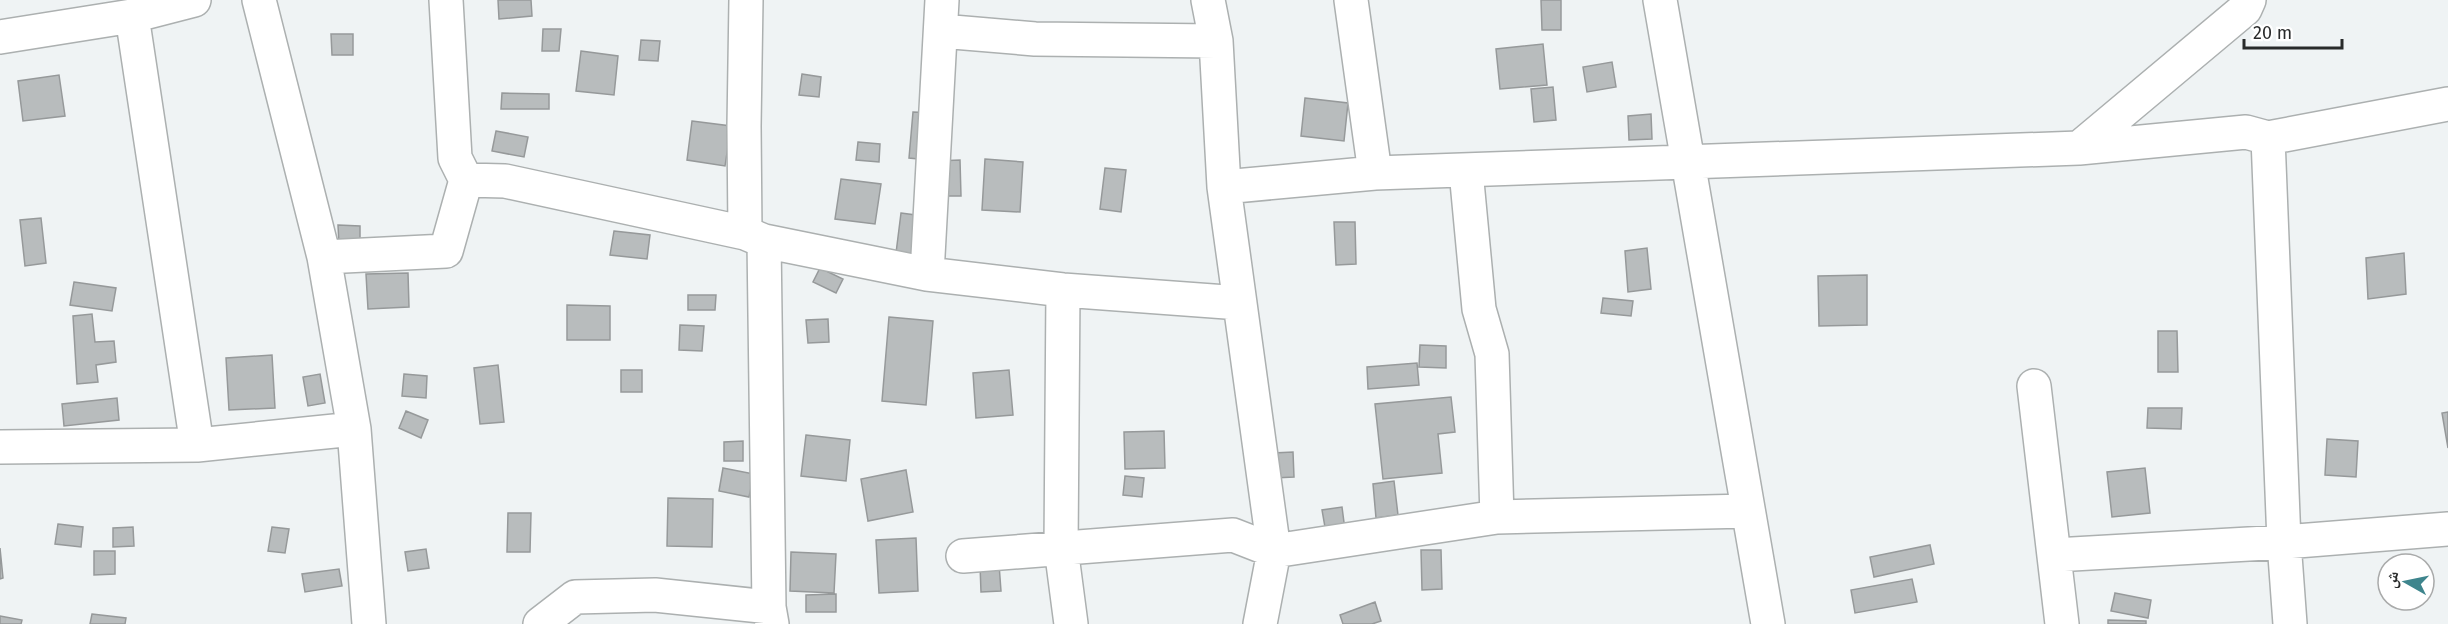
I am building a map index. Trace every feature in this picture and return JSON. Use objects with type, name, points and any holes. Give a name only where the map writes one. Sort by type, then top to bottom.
[{"type":"street","points":[[0,37],[132,16],[194,0]]},
{"type":"street","points":[[259,0],[324,257],[354,429],[369,624]]},
{"type":"street","points":[[324,257],[446,251],[466,180],[455,158],[446,0]]},
{"type":"street","points":[[540,624],[575,597],[655,595],[771,616],[755,237],[744,126],[746,0]]},
{"type":"street","points":[[1208,0],[1216,41],[1224,187],[1274,552],[1260,624]]},
{"type":"street","points":[[1351,0],[1375,173]]},
{"type":"street","points":[[1660,0],[1768,624]]},
{"type":"street","points":[[2079,148],[2246,9],[2249,0]]},
{"type":"street","points":[[927,274],[942,15],[1035,39],[1216,41]]},
{"type":"street","points":[[132,16],[197,445]]},
{"type":"street","points":[[1224,187],[1375,173],[2079,148],[2246,132],[2268,138],[2448,104]]},
{"type":"street","points":[[2268,138],[2284,542],[2290,624]]},
{"type":"street","points":[[1466,171],[1479,309],[1492,354],[1497,517]]},
{"type":"street","points":[[466,180],[505,181],[927,274],[1063,290],[1240,303]]},
{"type":"street","points":[[1063,290],[1061,548],[1071,624]]},
{"type":"street","points":[[2034,386],[2062,624]]},
{"type":"street","points":[[0,447],[197,445],[354,429]]},
{"type":"street","points":[[963,556],[1233,536],[1274,552],[1497,517],[1748,511]]},
{"type":"street","points":[[2055,555],[2284,542],[2448,529]]},
{"type":"building","points":[[498,0],[531,0],[532,16],[499,19]]},
{"type":"building","points":[[1541,0],[1561,0],[1561,30],[1542,30]]},
{"type":"building","points":[[543,29],[561,29],[559,51],[542,51]]},
{"type":"building","points":[[331,34],[353,34],[353,55],[332,55]]},
{"type":"building","points":[[641,40],[660,41],[658,61],[639,60]]},
{"type":"building","points":[[1543,44],[1547,85],[1500,89],[1496,49]]},
{"type":"building","points":[[581,51],[618,56],[614,95],[576,91]]},
{"type":"building","points":[[1612,62],[1616,87],[1587,92],[1583,67]]},
{"type":"building","points":[[802,74],[821,77],[819,97],[799,95]]},
{"type":"building","points":[[59,75],[65,116],[23,121],[18,81]]},
{"type":"building","points":[[1553,87],[1556,120],[1534,122],[1531,89]]},
{"type":"building","points":[[502,93],[549,94],[549,109],[501,109]]},
{"type":"building","points":[[1305,98],[1348,103],[1344,141],[1301,136]]},
{"type":"building","points":[[913,112],[933,113],[928,160],[909,158]]},
{"type":"building","points":[[1651,114],[1652,139],[1629,140],[1628,116]]},
{"type":"building","points":[[692,121],[731,126],[725,166],[687,160]]},
{"type":"building","points":[[496,131],[528,137],[524,157],[492,151]]},
{"type":"building","points":[[858,142],[880,144],[879,162],[856,160]]},
{"type":"building","points":[[985,159],[1023,162],[1020,212],[982,210]]},
{"type":"building","points":[[960,160],[961,196],[937,196],[936,161]]},
{"type":"building","points":[[1105,168],[1126,170],[1121,212],[1100,209]]},
{"type":"building","points":[[841,179],[881,184],[875,224],[835,219]]},
{"type":"building","points":[[901,213],[923,216],[918,256],[896,253]]},
{"type":"building","points":[[41,218],[46,263],[25,266],[20,220]]},
{"type":"building","points":[[1334,222],[1355,222],[1356,264],[1336,265]]},
{"type":"building","points":[[338,225],[360,226],[360,245],[339,245]]},
{"type":"building","points":[[614,231],[650,235],[647,259],[610,255]]},
{"type":"building","points":[[1647,248],[1651,289],[1628,292],[1625,251]]},
{"type":"building","points":[[2404,253],[2406,294],[2368,299],[2366,258]]},
{"type":"building","points":[[820,268],[843,279],[836,293],[813,282]]},
{"type":"building","points":[[408,273],[409,307],[368,309],[366,274]]},
{"type":"building","points":[[1867,275],[1867,325],[1819,326],[1818,276]]},
{"type":"building","points":[[74,282],[116,288],[112,311],[70,305]]},
{"type":"building","points":[[688,295],[716,295],[715,310],[688,310]]},
{"type":"building","points":[[1603,298],[1633,301],[1631,316],[1601,313]]},
{"type":"building","points":[[567,305],[610,306],[610,340],[567,340]]},
{"type":"building","points":[[92,314],[95,342],[114,341],[116,362],[96,365],[98,382],[77,384],[73,316]]},
{"type":"building","points":[[889,317],[933,321],[926,405],[882,401]]},
{"type":"building","points":[[828,319],[829,342],[808,343],[806,320]]},
{"type":"building","points":[[680,325],[704,326],[702,351],[679,350]]},
{"type":"building","points":[[2158,331],[2177,331],[2178,372],[2158,372]]},
{"type":"building","points":[[1420,345],[1446,346],[1446,368],[1419,367]]},
{"type":"building","points":[[272,355],[275,408],[229,410],[226,358]]},
{"type":"building","points":[[1417,363],[1419,385],[1368,389],[1367,367]]},
{"type":"building","points":[[498,365],[504,422],[480,424],[474,368]]},
{"type":"building","points":[[621,370],[642,370],[642,392],[621,392]]},
{"type":"building","points":[[1009,370],[1013,415],[976,418],[973,373]]},
{"type":"building","points":[[320,374],[325,403],[308,406],[303,377]]},
{"type":"building","points":[[404,374],[427,376],[426,398],[402,396]]},
{"type":"building","points":[[1451,397],[1455,432],[1438,434],[1442,473],[1383,479],[1375,404]]},
{"type":"building","points":[[117,398],[119,420],[64,426],[62,404]]},
{"type":"building","points":[[2148,408],[2182,408],[2181,429],[2147,428]]},
{"type":"building","points":[[406,411],[428,420],[421,438],[399,428]]},
{"type":"building","points":[[2448,412],[2448,448],[2442,413]]},
{"type":"building","points":[[1164,431],[1165,468],[1125,469],[1124,432]]},
{"type":"building","points":[[806,435],[850,440],[846,481],[801,476]]},
{"type":"building","points":[[2327,439],[2358,441],[2356,477],[2325,475]]},
{"type":"building","points":[[743,441],[743,461],[724,461],[724,442]]},
{"type":"building","points":[[1293,452],[1294,477],[1274,478],[1273,453]]},
{"type":"building","points":[[723,468],[754,474],[749,497],[719,491]]},
{"type":"building","points":[[2145,468],[2150,513],[2112,517],[2107,472]]},
{"type":"building","points":[[906,470],[913,512],[868,521],[861,479]]},
{"type":"building","points":[[1125,476],[1144,478],[1142,497],[1123,495]]},
{"type":"building","points":[[1394,481],[1398,515],[1376,518],[1373,484]]},
{"type":"building","points":[[668,498],[713,499],[712,547],[667,546]]},
{"type":"building","points":[[1342,507],[1345,530],[1326,533],[1322,510]]},
{"type":"building","points":[[508,513],[531,513],[530,552],[507,552]]},
{"type":"building","points":[[58,524],[83,527],[81,547],[55,544]]},
{"type":"building","points":[[133,527],[134,546],[113,547],[113,528]]},
{"type":"building","points":[[272,527],[289,529],[285,553],[268,551]]},
{"type":"building","points":[[916,538],[918,591],[879,593],[876,540]]},
{"type":"building","points":[[1930,545],[1934,564],[1874,577],[1870,557]]},
{"type":"building","points":[[0,548],[3,578],[0,579]]},
{"type":"building","points":[[426,549],[429,568],[408,571],[405,552]]},
{"type":"building","points":[[1421,550],[1441,550],[1442,589],[1422,590]]},
{"type":"building","points":[[94,551],[115,551],[115,574],[94,575]]},
{"type":"building","points":[[791,552],[836,554],[834,593],[790,591]]},
{"type":"building","points":[[999,564],[1001,591],[981,592],[980,565]]},
{"type":"building","points":[[339,569],[342,586],[305,592],[302,574]]},
{"type":"building","points":[[1912,579],[1917,602],[1855,613],[1851,590]]},
{"type":"building","points":[[2115,593],[2151,600],[2148,618],[2111,611]]},
{"type":"building","points":[[836,594],[836,612],[806,612],[806,595]]},
{"type":"building","points":[[1375,602],[1381,621],[1372,624],[1343,624],[1340,615]]},
{"type":"building","points":[[92,614],[126,618],[125,624],[90,624]]},
{"type":"building","points":[[0,616],[22,620],[21,624],[0,624]]},
{"type":"building","points":[[2108,620],[2146,621],[2146,624],[2108,624]]}]
